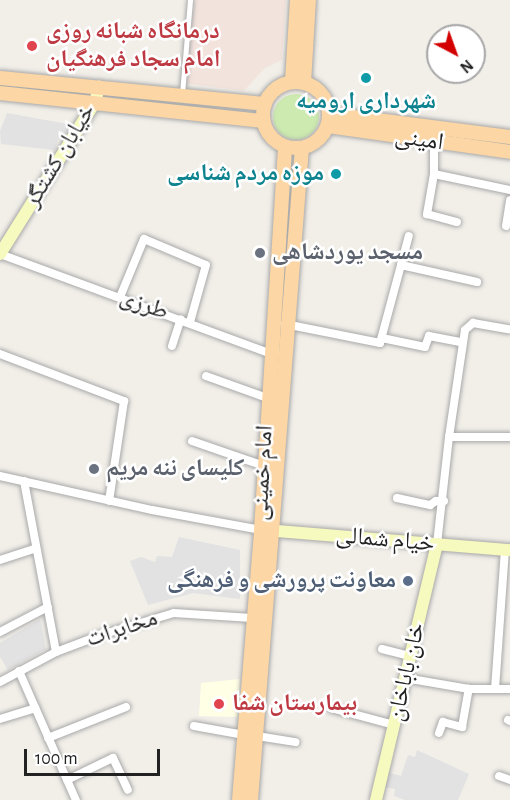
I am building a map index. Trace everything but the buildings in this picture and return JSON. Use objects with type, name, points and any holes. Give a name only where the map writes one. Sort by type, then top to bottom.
[{"type":"main road","points":[[297,0],[298,83]]},
{"type":"main road","points":[[298,83],[309,0]]},
{"type":"main road","points":[[0,78],[182,94],[265,104]]},
{"type":"main road","points":[[298,83],[320,92],[329,120],[318,141],[302,148],[285,147],[271,137],[264,122],[265,104],[273,92],[298,83]]},
{"type":"main road","points":[[0,93],[264,122]]},
{"type":"main road","name":"امینی","points":[[329,120],[435,126],[510,137]]},
{"type":"main road","name":"امینی","points":[[329,120],[434,142],[510,152]]},
{"type":"main road","name":"امام خمینی","points":[[239,800],[251,736],[267,530],[264,466],[267,399],[285,147]]},
{"type":"main road","name":"امام خمینی","points":[[251,800],[252,618],[267,530],[283,401],[302,148]]},
{"type":"street","name":"خیابان کشتگر","points":[[0,254],[95,102],[99,87]]},
{"type":"street","points":[[435,126],[434,174],[427,214],[457,222]]},
{"type":"street","points":[[434,174],[510,190]]},
{"type":"street","points":[[506,226],[510,200]]},
{"type":"street","points":[[381,341],[409,236]]},
{"type":"street","points":[[120,297],[144,239],[206,265],[186,320],[172,346]]},
{"type":"street","name":"طرزی","points":[[0,254],[186,320],[286,360]]},
{"type":"street","points":[[401,265],[477,282]]},
{"type":"street","points":[[273,321],[425,347],[429,336],[461,342]]},
{"type":"street","points":[[437,544],[444,501],[449,437],[461,342],[465,330],[473,322],[508,329]]},
{"type":"street","points":[[0,354],[124,400],[109,501]]},
{"type":"street","points":[[206,376],[267,399],[283,401]]},
{"type":"street","points":[[449,437],[510,437]]},
{"type":"street","points":[[192,441],[264,466]]},
{"type":"street","points":[[0,476],[109,501],[267,530]]},
{"type":"street","points":[[24,481],[56,652]]},
{"type":"street","points":[[397,498],[430,505],[436,501],[444,501]]},
{"type":"street","name":"خیام شمالی","points":[[267,530],[508,550]]},
{"type":"street","name":"خان باباخان","points":[[376,800],[437,544]]},
{"type":"street","points":[[0,560],[36,548]]},
{"type":"street","points":[[495,689],[508,550]]},
{"type":"street","points":[[0,632],[48,607]]},
{"type":"street","name":"مخابرات","points":[[0,682],[56,652],[101,635],[174,613],[252,618]]},
{"type":"street","points":[[382,649],[410,656]]},
{"type":"street","points":[[19,671],[76,800]]},
{"type":"street","points":[[405,678],[469,689],[510,689]]},
{"type":"street","points":[[439,733],[443,722],[462,727],[469,689]]},
{"type":"street","points":[[48,738],[126,707]]},
{"type":"street","points":[[0,719],[35,708]]},
{"type":"street","points":[[331,708],[394,725]]},
{"type":"street","points":[[194,726],[296,742]]},
{"type":"street","points":[[67,780],[113,758],[128,790]]},
{"type":"street","points":[[499,776],[510,780]]},
{"type":"lane","points":[[182,94],[190,0]]},
{"type":"shaded area","points":[[195,0],[286,0],[282,60],[265,68],[244,91],[183,83]]},
{"type":"shaded area","points":[[7,113],[73,125],[63,143],[58,139],[55,150],[1,144],[0,131]]},
{"type":"shaded area","points":[[179,537],[240,550],[240,599],[193,593],[148,605],[130,561],[141,557],[155,562],[157,556],[172,557]]},
{"type":"shaded area","points":[[40,619],[46,649],[8,670],[0,657],[0,643]]},
{"type":"shaded area","name":"بیمارستان شفا","points":[[240,679],[238,717],[199,716],[201,683]]},
{"type":"shaded area","points":[[417,750],[469,774],[458,800],[405,800],[394,796],[395,789],[384,787],[386,772],[401,776],[408,755],[415,757]]},
{"type":"green space","points":[[296,94],[312,101],[319,117],[312,133],[296,140],[280,133],[273,117],[280,101]]},
{"type":"place","name":"درمانگاه شبانه روزی امام سجاد فرهنگیان","points":[[32,46]]},
{"type":"place","name":"شهرداری ارومیه","points":[[366,78]]},
{"type":"place","name":"موزه مردم شناسی","points":[[336,174]]},
{"type":"place","name":"مسجد یوردشاهی","points":[[260,253]]},
{"type":"place","name":"کلیسای ننه مریم","points":[[94,469]]},
{"type":"place","name":"معاونت پرورشی و فرهنگی","points":[[408,581]]},
{"type":"place","name":"بیمارستان شفا","points":[[219,704]]}]
